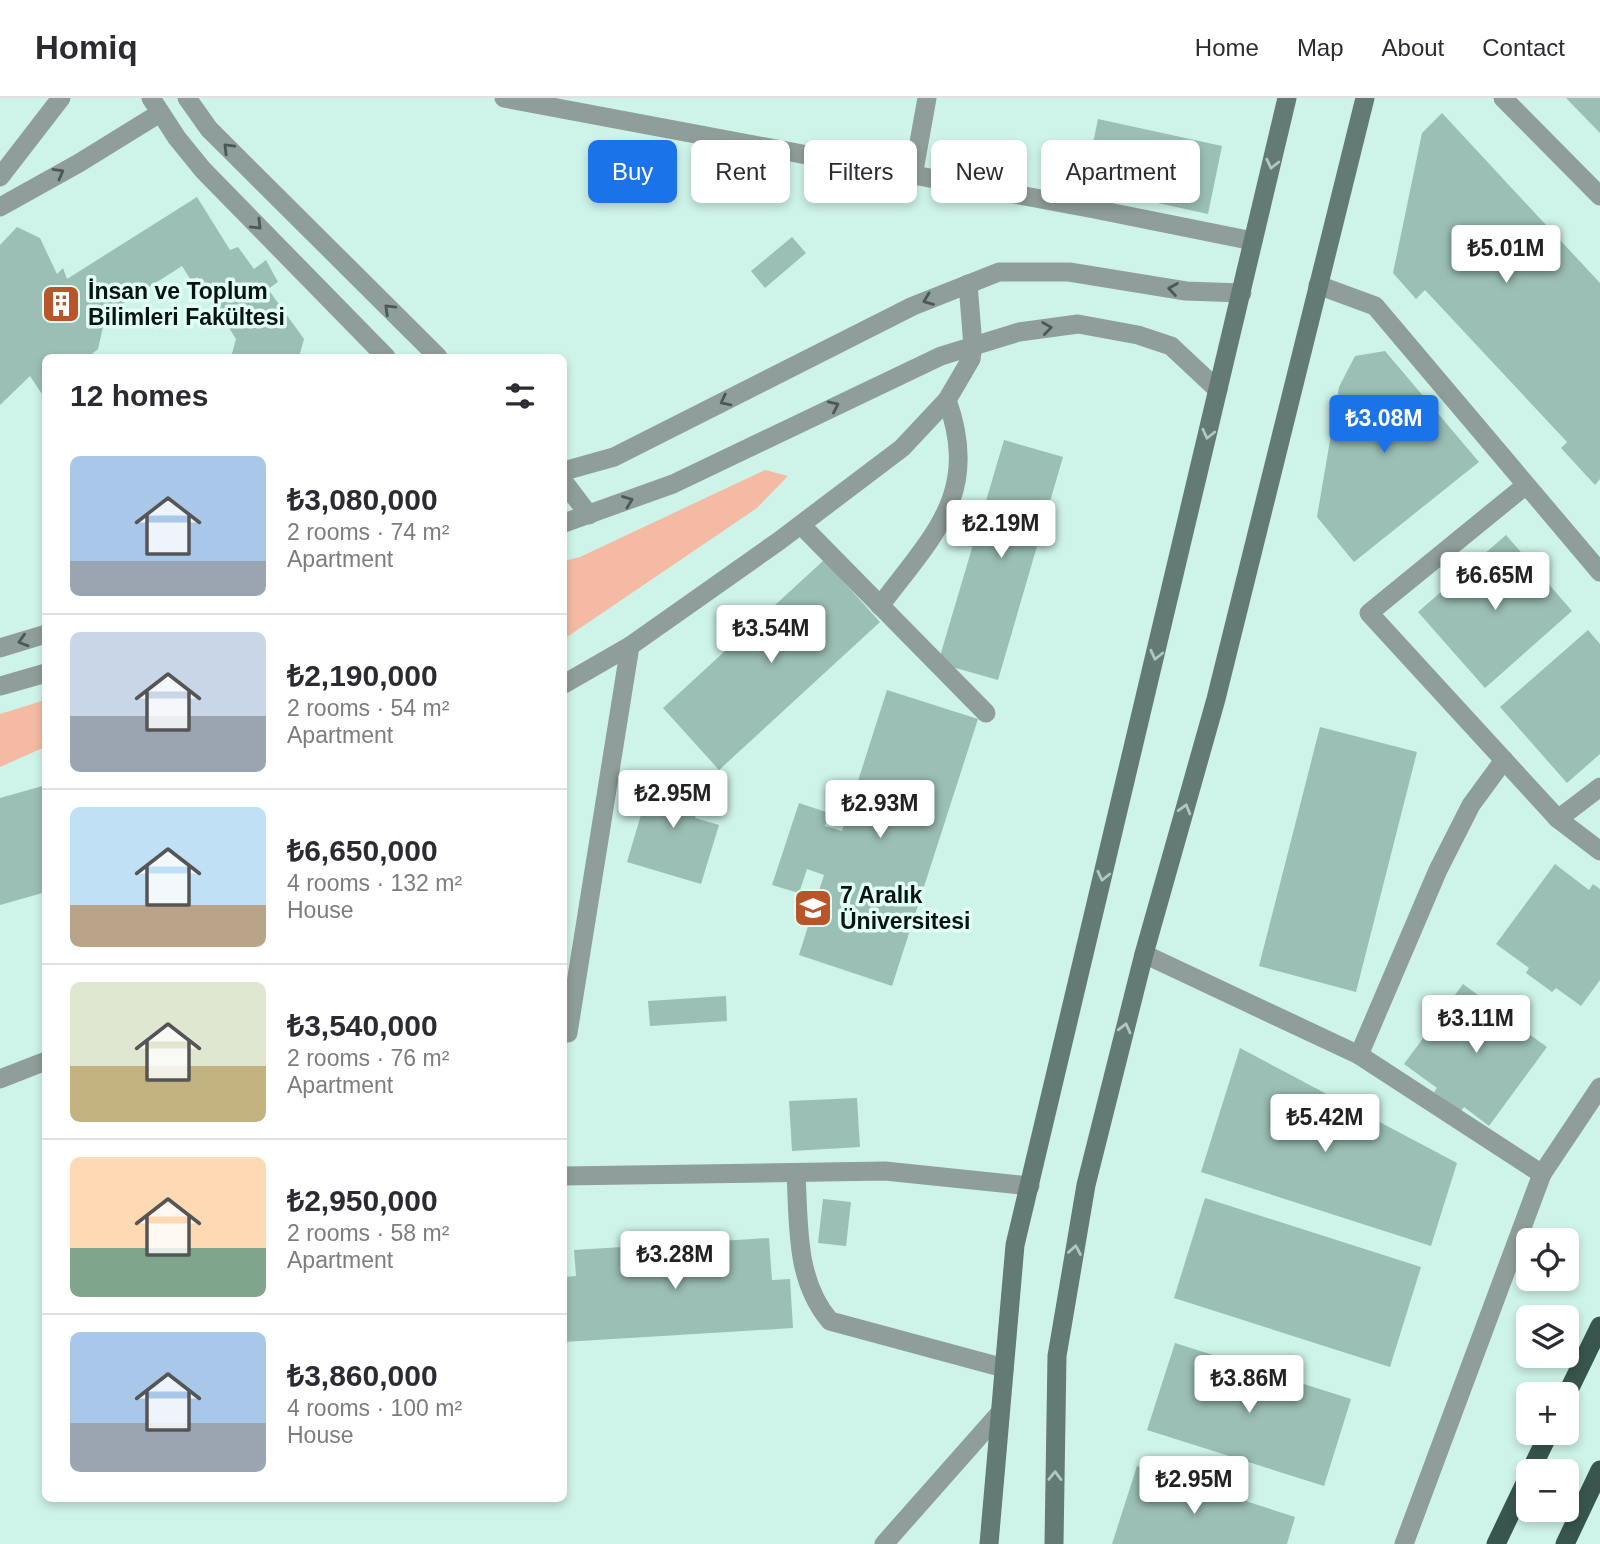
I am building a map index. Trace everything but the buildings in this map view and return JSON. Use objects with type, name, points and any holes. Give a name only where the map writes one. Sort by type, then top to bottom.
[{"type":"highway","points":[[1573,1382],[1600,1326]]},
{"type":"highway","points":[[1565,1544],[1600,1470]]},
{"type":"highway","points":[[1496,1544],[1516,1502]]},
{"type":"main road","points":[[989,1544],[1015,1245],[1287,98]]},
{"type":"main road","points":[[1054,1544],[1057,1356],[1086,1185],[1144,954],[1216,699],[1365,98]]},
{"type":"street","points":[[0,177],[61,98]]},
{"type":"street","points":[[187,98],[209,129],[435,354]]},
{"type":"street","points":[[504,98],[804,155]]},
{"type":"street","points":[[917,154],[927,98]]},
{"type":"street","points":[[1503,98],[1600,196]]},
{"type":"street","points":[[0,207],[79,163],[155,105],[203,170],[383,354]]},
{"type":"street","points":[[917,177],[1254,242]]},
{"type":"street","points":[[567,470],[614,457],[913,306],[999,272],[1069,272],[1186,291],[1241,293]]},
{"type":"street","points":[[567,682],[630,646],[801,525],[902,448],[947,400],[971,359],[973,346],[968,284]]},
{"type":"street","points":[[1318,285],[1375,306],[1600,572]]},
{"type":"street","points":[[567,522],[673,484],[941,356],[1019,332],[1078,324],[1138,335],[1171,346],[1218,390]]},
{"type":"street","points":[[880,606],[940,525],[955,489],[960,447],[957,425],[947,400]]},
{"type":"street","points":[[1526,485],[1369,613],[1558,819],[1600,851]]},
{"type":"street","points":[[567,486],[589,515]]},
{"type":"street","points":[[801,525],[986,713]]},
{"type":"street","points":[[0,648],[42,635]]},
{"type":"street","points":[[567,1033],[630,646]]},
{"type":"street","points":[[0,686],[42,674]]},
{"type":"street","points":[[1359,1055],[1438,870],[1471,805],[1503,760]]},
{"type":"street","points":[[1558,819],[1600,787]]},
{"type":"street","points":[[1144,954],[1359,1055],[1542,1174]]},
{"type":"street","points":[[0,1079],[42,1062]]},
{"type":"street","points":[[1404,1544],[1542,1174],[1600,1087]]},
{"type":"street","points":[[567,1176],[886,1171],[1030,1186]]},
{"type":"street","points":[[796,1174],[806,1281],[815,1301],[830,1321],[1004,1368]]},
{"type":"street","points":[[884,1544],[999,1414]]},
{"type":"shaded area","points":[[765,470],[788,476],[757,508],[567,637],[567,560],[580,557]]},
{"type":"shaded area","points":[[42,701],[42,748],[0,767],[0,714]]},
{"type":"place","name":"İnsan ve Toplum Bilimleri Fakültesi","points":[[61,304]]},
{"type":"place","name":"7 Aralık Üniversitesi","points":[[813,908]]}]
